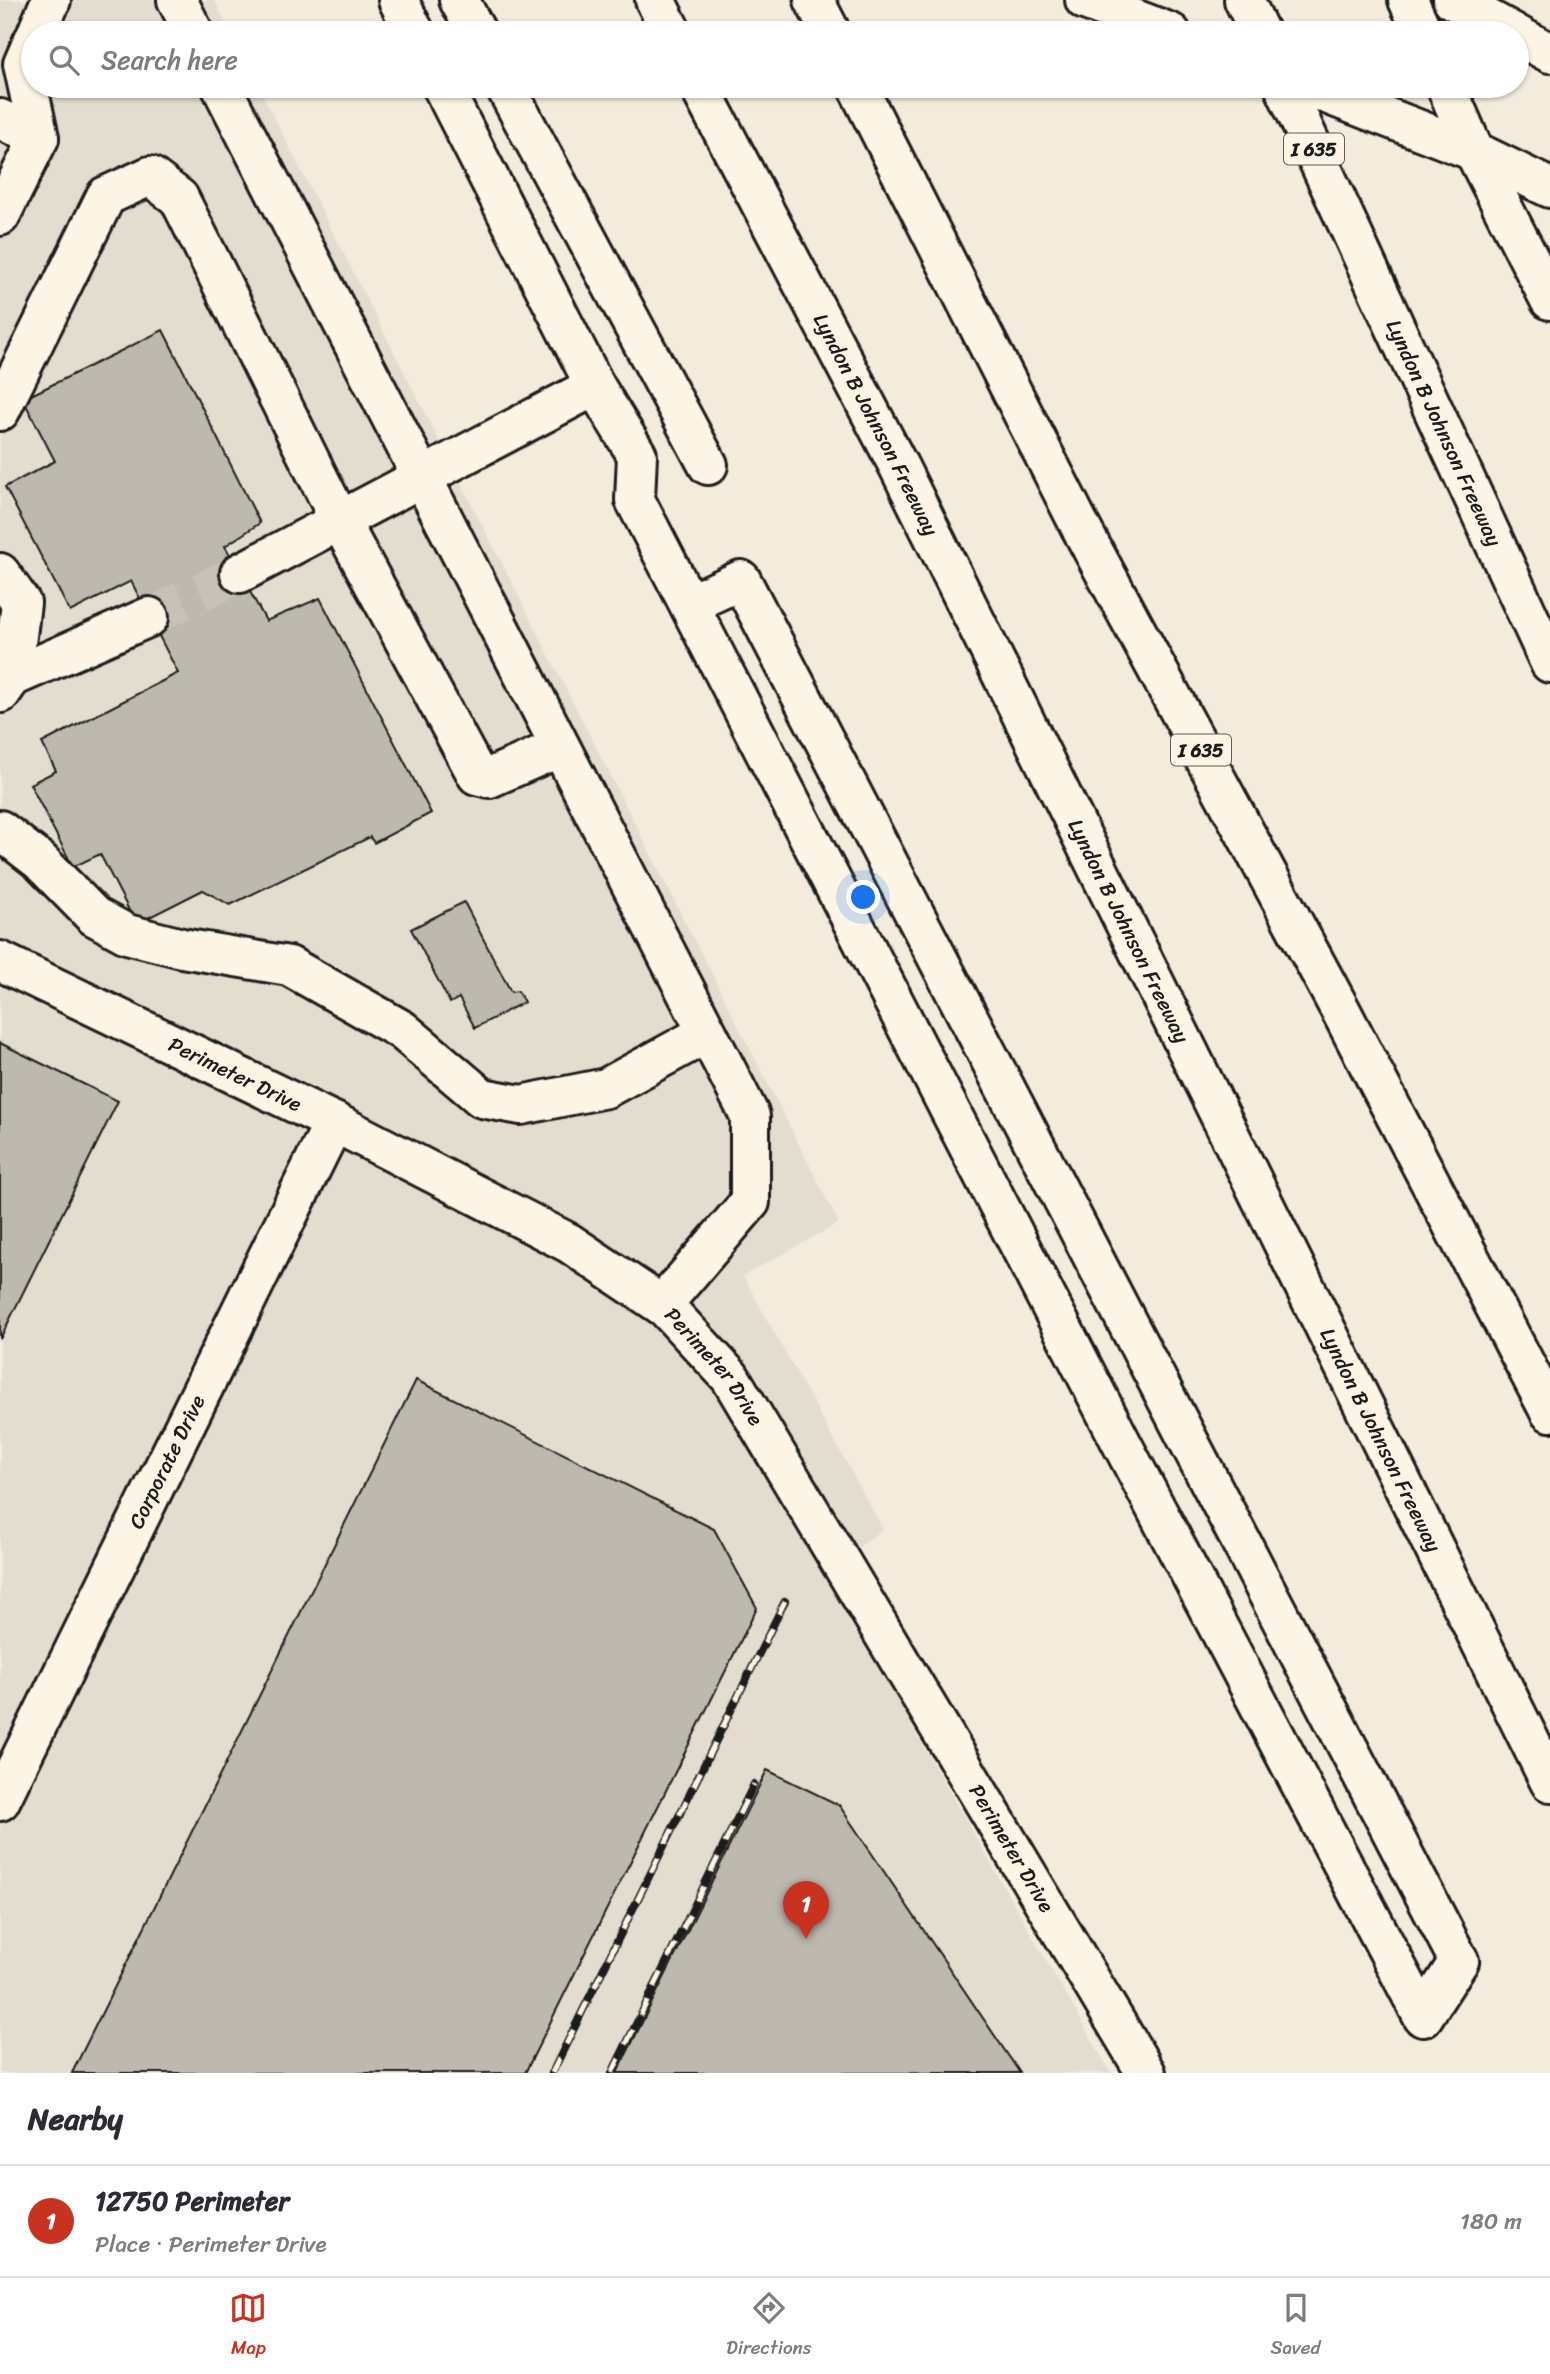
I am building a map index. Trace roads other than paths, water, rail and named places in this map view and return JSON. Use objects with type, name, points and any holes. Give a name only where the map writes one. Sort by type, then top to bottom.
[{"type":"main road","points":[[42,21],[51,0]]},
{"type":"main road","points":[[177,0],[188,21]]},
{"type":"main road","points":[[398,0],[409,21]]},
{"type":"main road","points":[[459,0],[470,21]]},
{"type":"main road","points":[[655,0],[666,21]]},
{"type":"main road","points":[[814,0],[825,21]]},
{"type":"main road","points":[[1085,0],[1140,21]]},
{"type":"main road","points":[[1244,0],[1254,21]]},
{"type":"main road","points":[[1408,0],[1418,21]]},
{"type":"main road","points":[[1453,0],[1491,21]]},
{"type":"main road","points":[[1529,42],[1550,53]]},
{"type":"main road","points":[[0,216],[39,138],[30,98]]},
{"type":"main road","points":[[227,98],[750,1116],[750,1202],[662,1305]]},
{"type":"main road","points":[[448,98],[595,386],[636,455],[635,500],[1114,1429],[1423,2017],[1459,1961],[741,580],[689,604]]},
{"type":"main road","points":[[511,98],[708,465]]},
{"type":"main road","name":"Lyndon B Johnson Freeway","points":[[705,98],[899,467],[1550,1782]]},
{"type":"main road","name":"I 635","points":[[864,98],[1082,528],[1341,1010],[1550,1412]]},
{"type":"main road","name":"Lyndon B Johnson Freeway","points":[[1290,98],[1550,663]]},
{"type":"main road","points":[[1337,98],[1474,151],[1550,188]]},
{"type":"main road","points":[[1451,98],[1474,151],[1550,300]]},
{"type":"main road","points":[[0,119],[39,138]]},
{"type":"main road","points":[[0,411],[106,196],[150,176],[178,198],[340,519],[477,775],[489,778],[560,747]]},
{"type":"main road","points":[[240,573],[595,386]]},
{"type":"main road","points":[[0,573],[21,603],[6,686]]},
{"type":"main road","points":[[6,686],[149,617]]},
{"type":"main road","points":[[0,830],[40,861],[94,916],[138,937],[182,948],[289,966],[401,1030],[482,1098],[521,1105],[606,1087],[707,1033]]},
{"type":"main road","name":"Perimeter Drive","points":[[0,961],[334,1122],[569,1243],[662,1305],[730,1377],[1146,2073]]},
{"type":"main road","name":"Corporate Drive","points":[[0,1801],[334,1122]]},
{"type":"tunnel","points":[[149,617],[240,573]]},
{"type":"railway","points":[[552,2073],[785,1601]]},
{"type":"railway","points":[[612,2073],[754,1784]]},
{"type":"place","name":"12750 Perimeter","points":[[806,1939]]}]
